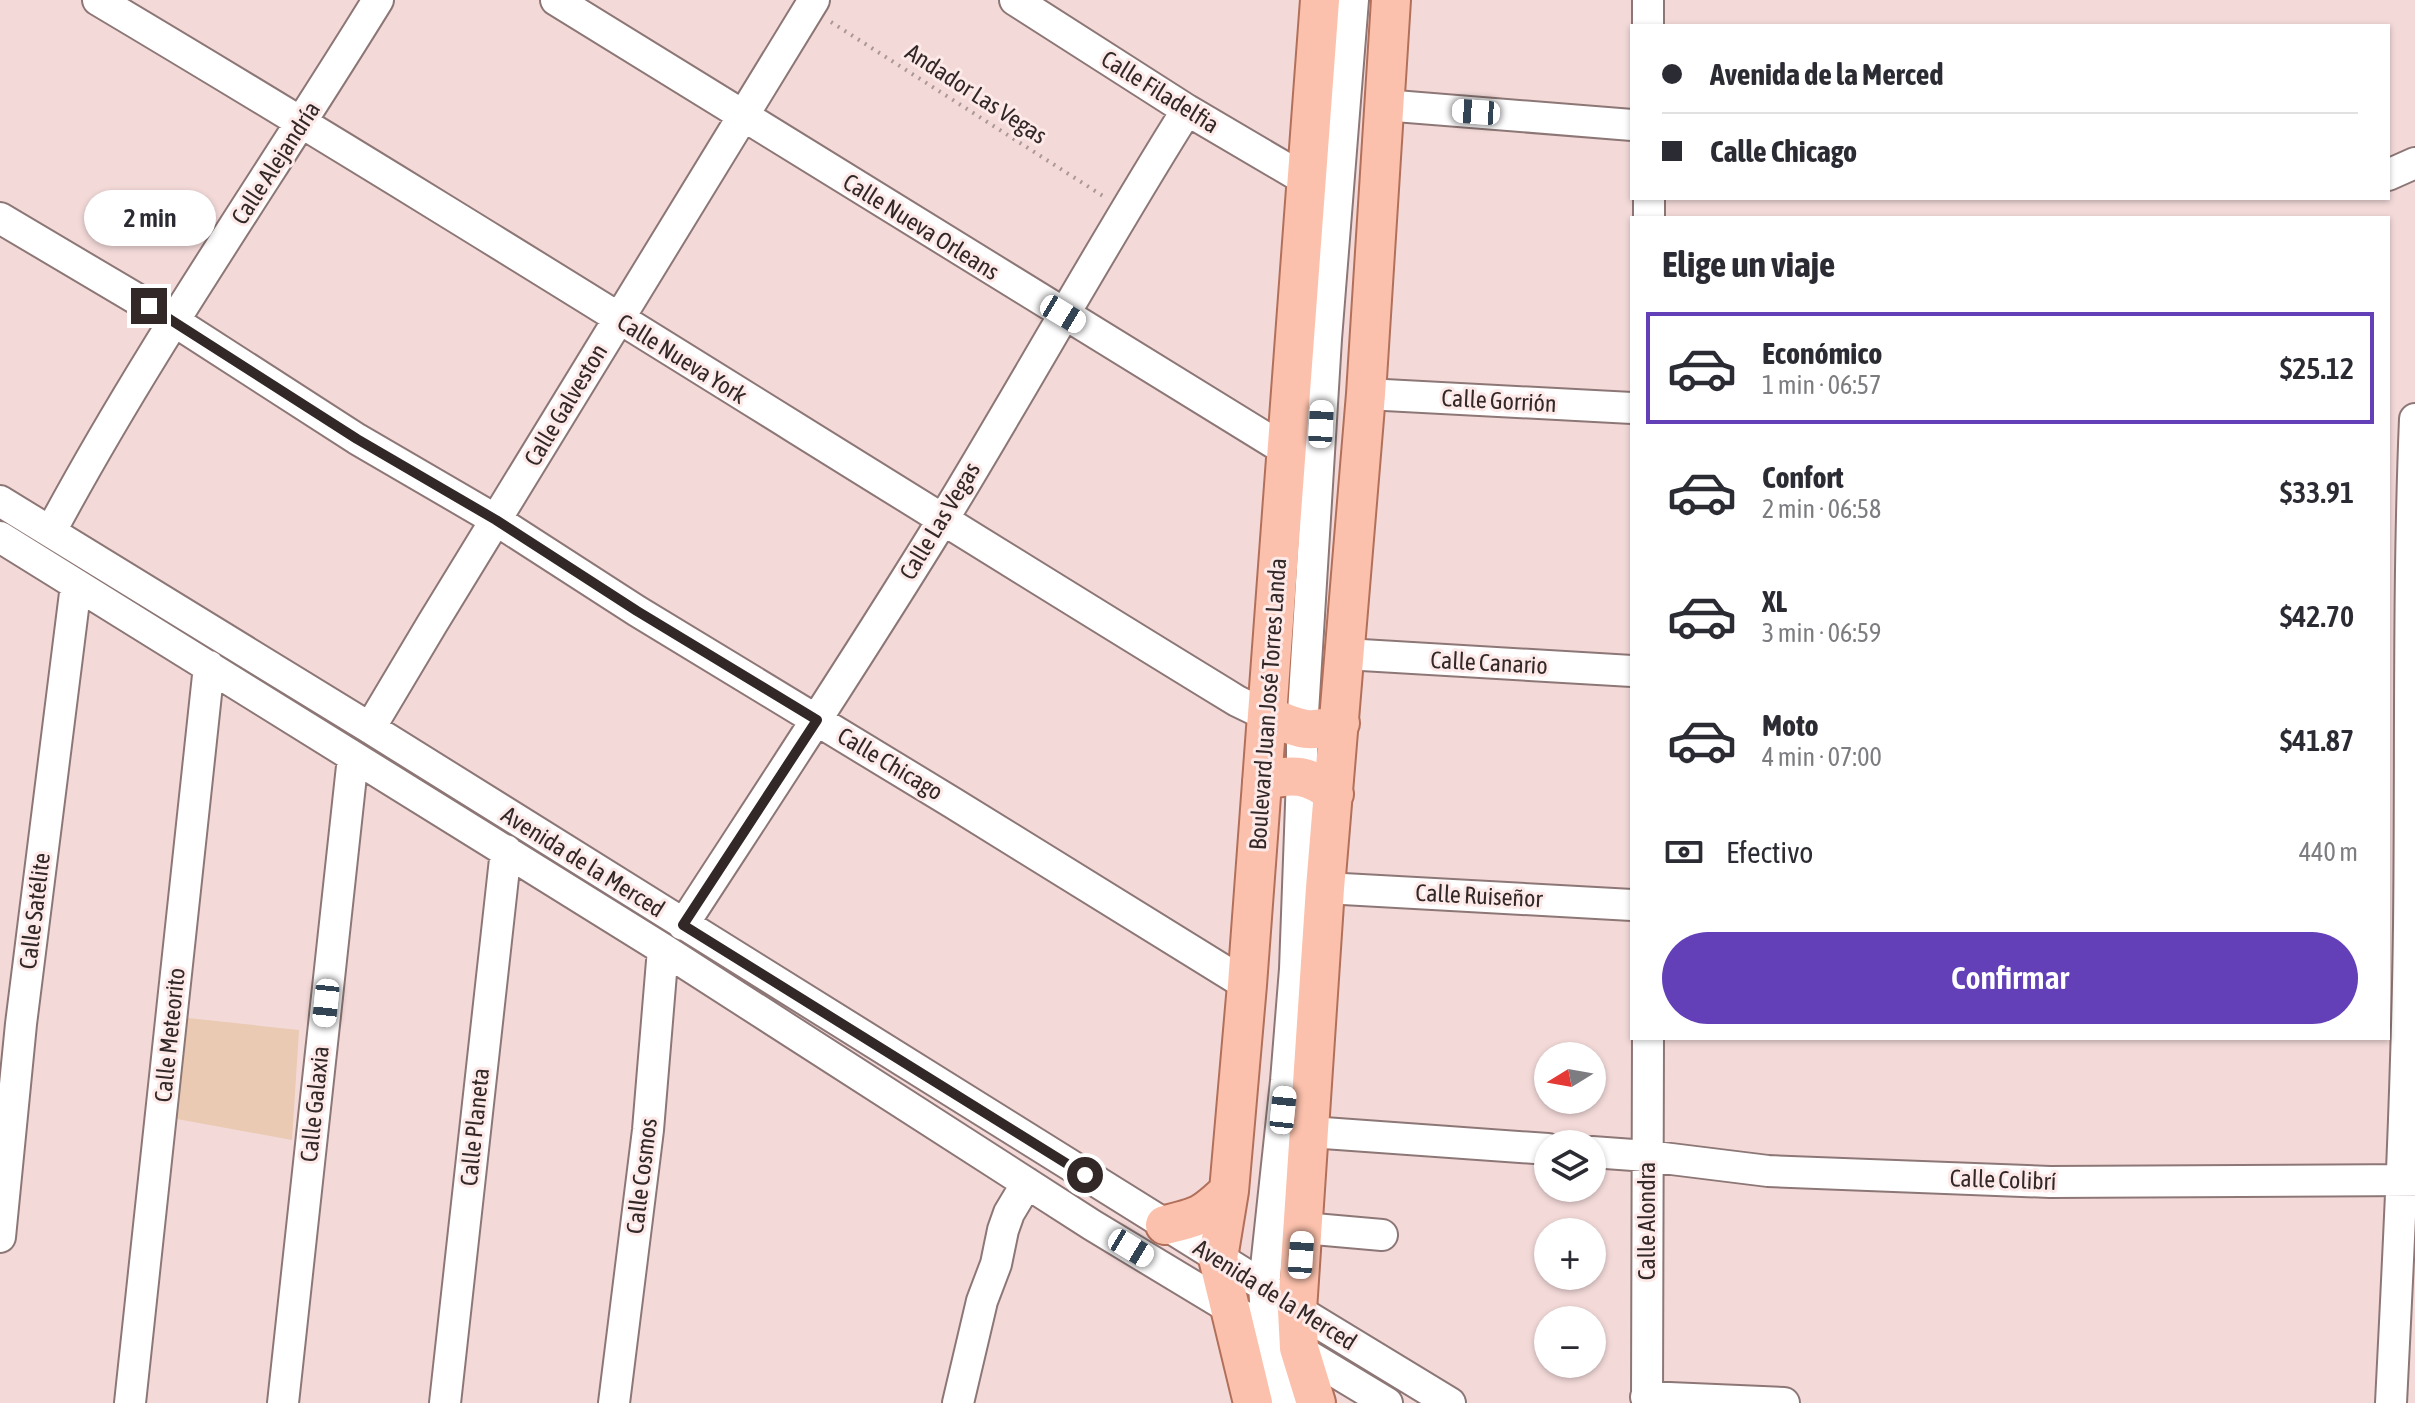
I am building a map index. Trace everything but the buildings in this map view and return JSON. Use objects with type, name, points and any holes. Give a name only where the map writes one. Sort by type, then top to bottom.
[{"type":"main road","name":"Boulevard Juan José Torres Landa","points":[[1253,1403],[1218,1258],[1229,1191],[1262,781],[1285,722],[1287,451],[1320,0]]},
{"type":"main road","points":[[1316,1403],[1299,1348],[1282,1320],[1303,1228],[1325,888],[1318,785],[1340,723],[1366,394],[1391,0]]},
{"type":"main road","points":[[1285,722],[1322,730],[1340,723]]},
{"type":"main road","points":[[1262,781],[1290,775],[1318,785]]},
{"type":"main road","points":[[1165,1225],[1198,1217],[1229,1191]]},
{"type":"street","name":"Calle Nueva York","points":[[98,0],[303,122],[1237,701],[1285,722]]},
{"type":"street","name":"Calle Alejandría","points":[[51,531],[78,480],[174,321],[378,0]]},
{"type":"street","name":"Calle Nueva Orleans","points":[[556,0],[1287,451]]},
{"type":"street","name":"Calle Filadelfia","points":[[1015,0],[1187,110],[1306,180]]},
{"type":"street","points":[[1264,1286],[1295,969],[1318,785],[1285,722],[1326,339],[1353,0]]},
{"type":"street","points":[[1648,0],[1648,24]]},
{"type":"street","name":"Calle Galveston","points":[[370,728],[811,4]]},
{"type":"street","points":[[1383,105],[1630,125]]},
{"type":"street","name":"Calle Las Vegas","points":[[683,925],[817,720],[942,520],[1187,110]]},
{"type":"street","points":[[2390,174],[2415,163]]},
{"type":"street","name":"Calle Chicago","points":[[0,218],[174,321],[357,439],[496,520],[637,611],[1247,985]]},
{"type":"street","name":"Calle Gorrión","points":[[1366,394],[1630,408]]},
{"type":"street","points":[[2390,429],[2415,423],[2413,561],[2404,700],[2398,928],[2409,1180],[2391,1403]]},
{"type":"street","name":"Avenida de la Merced","points":[[0,501],[1264,1286],[1282,1320]]},
{"type":"street","name":"Avenida de la Merced","points":[[0,537],[506,850],[1092,1225],[1228,1306],[1282,1320],[1450,1403]]},
{"type":"street","name":"Calle Satélite","points":[[0,1237],[21,1024],[76,585]]},
{"type":"street","name":"Calle Canario","points":[[1345,654],[1630,671]]},
{"type":"street","name":"Calle Meteorito","points":[[130,1403],[209,666]]},
{"type":"street","name":"Calle Galaxia","points":[[283,1403],[353,757]]},
{"type":"street","name":"Calle Planeta","points":[[445,1403],[506,850]]},
{"type":"street","name":"Calle Ruiseñor","points":[[1325,888],[1630,905]]},
{"type":"street","name":"Calle Cosmos","points":[[614,1403],[648,1130],[663,949]]},
{"type":"street","name":"Calle Alondra","points":[[1646,1400],[1648,1040]]},
{"type":"street","points":[[1310,1132],[1534,1148]]},
{"type":"street","name":"Calle Colibrí","points":[[1606,1153],[1768,1171],[2050,1182],[2409,1180]]},
{"type":"street","points":[[958,1403],[982,1301],[996,1264],[1003,1230],[1027,1183]]},
{"type":"street","points":[[1303,1228],[1382,1235]]},
{"type":"street","points":[[1282,1320],[1285,1403]]},
{"type":"street","name":"Avenida de la Merced","points":[[1299,1348],[1387,1403]]},
{"type":"street","points":[[1646,1400],[1784,1403]]},
{"type":"path","name":"Andador Las Vegas","points":[[811,4],[1125,210]]},
{"type":"shaded area","points":[[188,1018],[299,1030],[292,1140],[177,1119]]},
{"type":"route","points":[[149,306],[357,439],[496,520],[637,611],[817,720],[683,925],[1085,1175]]}]
